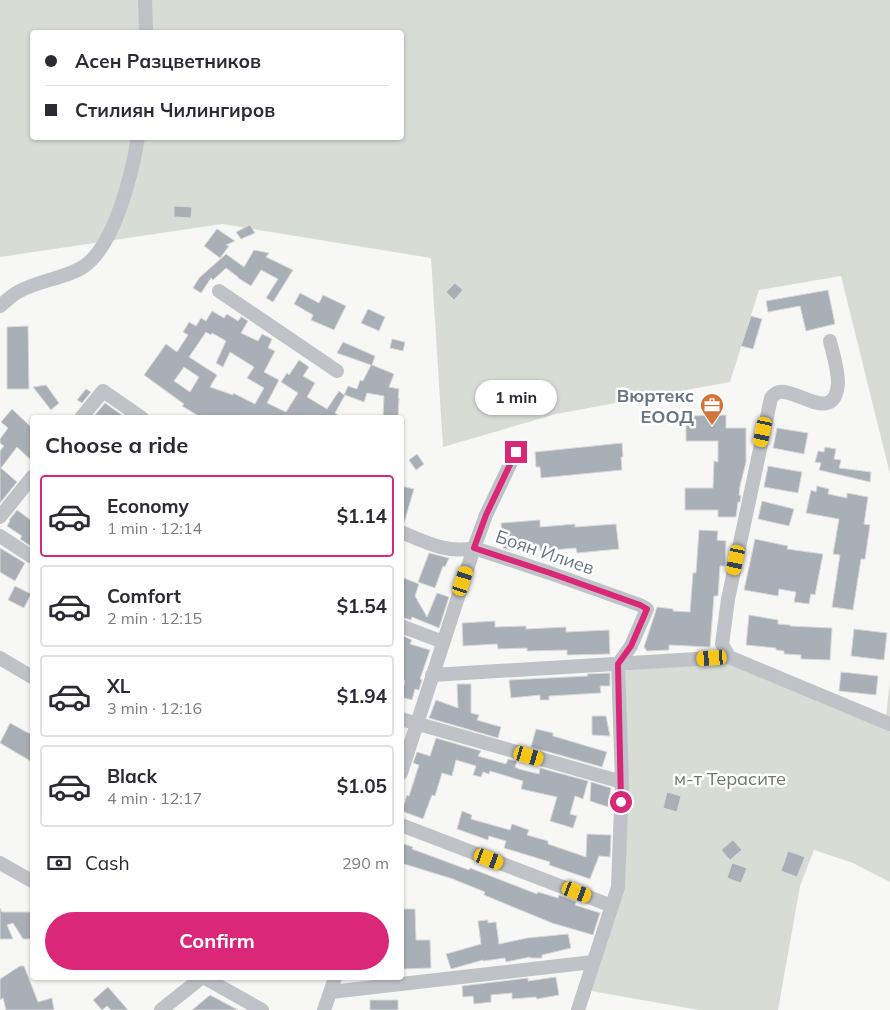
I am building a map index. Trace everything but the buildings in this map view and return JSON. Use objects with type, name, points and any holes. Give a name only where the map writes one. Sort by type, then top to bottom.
[{"type":"street","points":[[144,0],[146,30]]},
{"type":"street","points":[[0,306],[18,291],[83,267],[101,249],[119,212],[133,168],[138,140]]},
{"type":"street","points":[[219,291],[336,371]]},
{"type":"street","points":[[729,658],[722,644],[728,599],[770,398],[775,393],[784,392],[810,402],[824,404],[832,401],[838,382],[830,341]]},
{"type":"street","points":[[83,415],[103,391],[138,415]]},
{"type":"street","points":[[404,764],[474,548],[486,515],[516,452]]},
{"type":"street","points":[[0,517],[30,479]]},
{"type":"street","name":"Боян Илиев","points":[[404,533],[443,549],[461,551],[474,548],[568,579],[647,609],[631,646],[618,664]]},
{"type":"street","points":[[0,536],[30,556]]},
{"type":"street","points":[[404,627],[443,642]]},
{"type":"street","points":[[0,658],[30,676]]},
{"type":"street","points":[[432,675],[729,658],[890,724]]},
{"type":"street","points":[[578,1010],[618,887],[622,782],[618,664]]},
{"type":"street","points":[[404,720],[622,782]]},
{"type":"street","points":[[404,826],[612,906]]},
{"type":"street","points":[[0,863],[30,880]]},
{"type":"street","points":[[331,992],[593,962]]},
{"type":"street","points":[[161,1010],[198,980]]},
{"type":"street","points":[[209,980],[262,1010]]},
{"type":"street","points":[[324,1010],[334,980]]},
{"type":"green space","points":[[0,0],[890,0],[890,474],[841,276],[759,290],[730,382],[556,414],[443,447],[431,258],[222,224],[0,257]]},
{"type":"green space","name":"м-т Терасите","points":[[730,660],[885,725],[890,681],[890,882],[853,863],[814,850],[800,886],[778,1010],[699,1010],[591,991],[623,889],[620,668]]},
{"type":"place","name":"Вюртекс ЕООД","points":[[712,426]]},
{"type":"route","points":[[516,452],[486,515],[474,548],[568,579],[647,609],[631,646],[618,664],[621,802]]}]
